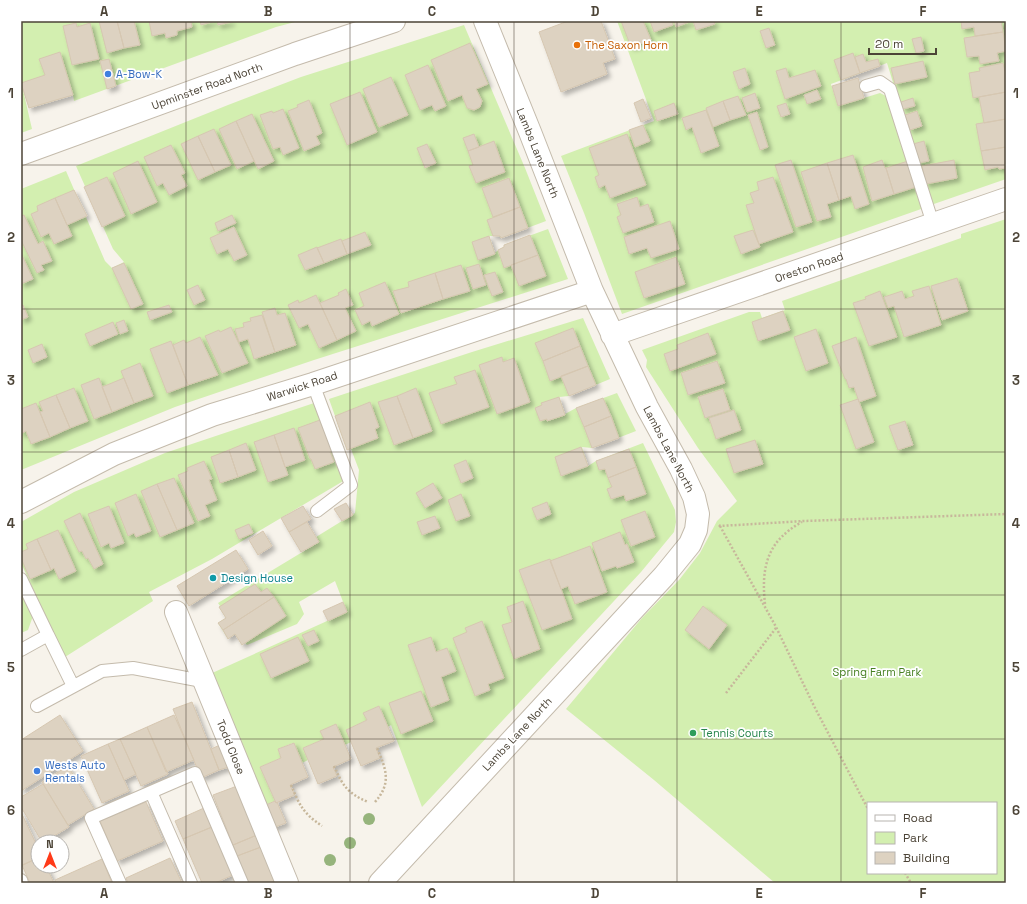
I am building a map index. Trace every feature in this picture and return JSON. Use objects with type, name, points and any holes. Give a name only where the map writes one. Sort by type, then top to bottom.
[{"type":"street","name":"Upminster Road North","points":[[21,154],[295,54],[394,21]]},
{"type":"street","name":"Lambs Lane North","points":[[380,883],[664,576],[690,544],[696,530],[698,514],[694,497],[681,469],[647,407],[592,291],[485,21]]},
{"type":"street","name":"Oreston Road","points":[[612,335],[1006,199]]},
{"type":"street","name":"Warwick Road","points":[[21,502],[114,454],[212,415],[313,384],[592,291]]},
{"type":"street","name":"Todd Close","points":[[176,612],[287,883]]},
{"type":"lane","points":[[866,86],[880,82],[890,88],[933,224]]},
{"type":"lane","points":[[313,384],[352,485],[317,511]]},
{"type":"lane","points":[[21,579],[73,686]]},
{"type":"lane","points":[[21,650],[48,636]]},
{"type":"lane","points":[[37,706],[102,671],[133,668],[197,680],[203,678]]},
{"type":"lane","points":[[120,883],[91,818],[194,773],[242,883]]},
{"type":"lane","points":[[151,792],[191,883]]},
{"type":"path","points":[[720,526],[804,521],[1006,514]]},
{"type":"path","points":[[716,521],[765,606],[814,706],[867,807]]},
{"type":"path","points":[[765,606],[763,586],[764,569],[770,554],[782,536],[794,526],[804,521]]},
{"type":"path","points":[[726,693],[776,627]]},
{"type":"path","points":[[375,802],[384,790],[386,774],[384,764],[377,748]]},
{"type":"path","points":[[334,766],[343,785],[354,795],[368,802]]},
{"type":"path","points":[[291,785],[300,807],[305,814],[322,826]]},
{"type":"path","points":[[906,874],[911,883]]},
{"type":"green space","points":[[21,21],[299,21],[276,27],[74,101],[73,95],[29,108],[23,90],[32,129],[21,133]]},
{"type":"green space","points":[[617,21],[1006,21],[1006,179],[931,205],[887,63],[831,84],[838,106],[880,93],[886,96],[924,208],[622,314],[561,156],[654,121]]},
{"type":"green space","points":[[464,25],[546,221],[501,238],[499,236],[489,236],[495,253],[504,247],[504,245],[548,229],[568,279],[314,360],[175,407],[21,470],[21,189],[66,171],[105,261],[112,268],[124,262],[113,249],[76,166],[301,77]]},
{"type":"green space","name":"Spring Farm Park","points":[[1006,219],[1006,883],[775,883],[654,780],[566,709],[642,618],[679,580],[700,553],[717,521],[737,501],[698,448],[646,367],[647,360],[642,350],[749,312],[760,312],[762,318],[785,310],[782,301],[961,238],[961,234]]},
{"type":"green space","points":[[583,318],[610,379],[569,396],[559,397],[565,414],[576,408],[617,393],[636,431],[592,448],[582,447],[588,466],[596,461],[643,443],[675,510],[676,522],[674,532],[641,572],[422,807],[391,725],[388,727],[379,706],[364,713],[367,720],[346,730],[351,742],[345,745],[321,731],[324,739],[303,748],[308,760],[302,763],[293,743],[278,749],[281,758],[260,767],[275,801],[265,805],[210,674],[347,612],[335,581],[299,602],[304,614],[297,624],[247,645],[245,643],[242,645],[235,634],[228,639],[218,623],[226,618],[218,603],[319,542],[316,537],[355,513],[359,470],[351,449],[347,450],[329,399],[472,352]]},
{"type":"green space","points":[[317,402],[345,480],[212,559],[149,592],[153,601],[65,657],[21,563],[21,522],[74,492],[165,453]]},
{"type":"green space","points":[[21,591],[33,616],[28,630],[21,633]]},
{"type":"building","points":[[99,21],[117,21],[124,48],[107,53]]},
{"type":"building","points":[[117,21],[134,21],[140,45],[124,48]]},
{"type":"building","points":[[149,21],[191,21],[192,27],[177,31],[177,35],[166,38],[165,33],[152,36]]},
{"type":"building","points":[[200,21],[216,21],[201,25]]},
{"type":"building","points":[[217,21],[231,21],[232,22],[218,25]]},
{"type":"building","name":"The Saxon Horn","points":[[568,21],[601,21],[615,59],[603,63],[607,74],[561,92],[539,32]]},
{"type":"building","points":[[621,21],[643,21],[651,40],[631,47]]},
{"type":"building","points":[[650,21],[672,21],[673,25],[654,32]]},
{"type":"building","points":[[674,21],[692,21],[676,27]]},
{"type":"building","points":[[693,21],[714,21],[715,24],[696,30]]},
{"type":"building","points":[[961,21],[1001,21],[1003,32],[975,36],[974,27],[962,29]]},
{"type":"building","points":[[76,23],[77,27],[90,23],[99,59],[72,65],[63,26]]},
{"type":"building","points":[[769,28],[775,45],[766,48],[760,31]]},
{"type":"building","points":[[1003,32],[1006,51],[997,53],[999,61],[980,64],[979,56],[967,57],[964,38]]},
{"type":"building","points":[[921,37],[924,51],[916,53],[912,39]]},
{"type":"building","points":[[470,43],[488,84],[476,89],[482,101],[480,107],[474,110],[467,108],[462,95],[448,101],[431,60]]},
{"type":"building","points":[[60,52],[73,95],[29,108],[21,83],[45,75],[39,59]]},
{"type":"building","points":[[853,53],[860,73],[841,80],[834,60]]},
{"type":"building","points":[[863,54],[866,62],[878,59],[880,66],[860,73],[855,57]]},
{"type":"building","name":"A-Bow-K","points":[[109,59],[116,86],[107,89],[100,61]]},
{"type":"building","points":[[923,61],[927,77],[895,84],[891,68]]},
{"type":"building","points":[[1003,63],[1006,71],[1006,92],[973,98],[969,73],[980,71],[979,68]]},
{"type":"building","points":[[428,65],[446,106],[435,111],[432,105],[420,110],[405,75]]},
{"type":"building","points":[[745,68],[750,84],[739,89],[733,72]]},
{"type":"building","points":[[786,68],[789,78],[815,70],[821,86],[785,99],[776,71]]},
{"type":"building","points":[[391,77],[408,115],[379,127],[363,89]]},
{"type":"building","points":[[858,78],[864,98],[838,106],[832,86]]},
{"type":"building","points":[[817,90],[821,99],[807,104],[804,95]]},
{"type":"building","points":[[360,92],[377,132],[347,145],[330,104]]},
{"type":"building","points":[[1006,92],[1006,119],[984,123],[979,97]]},
{"type":"building","points":[[755,93],[760,108],[747,112],[742,98]]},
{"type":"building","points":[[738,96],[746,115],[730,120],[723,101]]},
{"type":"building","points":[[913,98],[915,106],[903,109],[901,102]]},
{"type":"building","points":[[643,99],[651,118],[641,122],[634,103]]},
{"type":"building","points":[[309,100],[322,133],[316,136],[320,144],[304,151],[288,111]]},
{"type":"building","points":[[723,101],[730,120],[713,127],[706,108]]},
{"type":"building","points":[[674,103],[678,114],[657,121],[654,111]]},
{"type":"building","points":[[786,103],[790,114],[781,117],[777,106]]},
{"type":"building","points":[[283,109],[299,148],[283,155],[280,147],[273,149],[260,115],[272,111],[273,113]]},
{"type":"building","points":[[706,110],[719,146],[701,153],[692,127],[686,130],[682,118]]},
{"type":"building","points":[[917,111],[922,126],[910,130],[905,115]]},
{"type":"building","points":[[757,112],[768,147],[760,150],[748,115]]},
{"type":"building","points":[[252,114],[274,161],[258,169],[236,121]]},
{"type":"building","points":[[1006,119],[1006,147],[981,151],[976,124]]},
{"type":"building","points":[[236,121],[254,161],[237,169],[219,129]]},
{"type":"building","points":[[643,125],[650,141],[635,147],[629,130]]},
{"type":"building","points":[[214,129],[231,165],[215,172],[198,136]]},
{"type":"building","points":[[474,134],[479,147],[468,151],[463,138]]},
{"type":"building","points":[[627,134],[646,185],[610,198],[605,185],[599,188],[595,177],[599,175],[589,148]]},
{"type":"building","points":[[198,136],[215,172],[198,180],[181,144]]},
{"type":"building","points":[[494,141],[505,172],[476,183],[469,166],[473,165],[468,151]]},
{"type":"building","points":[[924,141],[929,161],[918,163],[913,144]]},
{"type":"building","points":[[427,144],[436,163],[425,168],[417,148]]},
{"type":"building","points":[[171,145],[185,173],[181,175],[187,186],[169,195],[163,183],[157,186],[144,157]]},
{"type":"building","points":[[1006,147],[1006,168],[999,169],[998,167],[985,170],[981,151]]},
{"type":"building","points":[[853,155],[869,204],[855,209],[851,196],[839,200],[827,163]]},
{"type":"building","points":[[791,160],[812,222],[796,227],[775,165]]},
{"type":"building","points":[[882,160],[894,194],[872,201],[863,167]]},
{"type":"building","points":[[954,160],[957,178],[926,184],[922,166]]},
{"type":"building","points":[[138,161],[157,202],[131,214],[113,173]]},
{"type":"building","points":[[908,161],[916,187],[894,194],[886,168]]},
{"type":"building","points":[[827,163],[839,200],[827,204],[831,217],[817,221],[801,172]]},
{"type":"building","points":[[107,177],[125,216],[102,227],[84,187]]},
{"type":"building","points":[[773,177],[793,232],[759,244],[746,205],[754,203],[750,193],[759,190],[757,182]]},
{"type":"building","points":[[509,178],[520,207],[493,217],[482,188]]},
{"type":"building","points":[[74,190],[87,216],[67,225],[55,198]]},
{"type":"building","points":[[637,197],[640,207],[648,204],[654,222],[623,233],[617,217],[621,215],[617,204]]},
{"type":"building","points":[[55,198],[72,236],[54,244],[49,233],[41,237],[31,214],[38,211],[37,206]]},
{"type":"building","points":[[520,207],[528,228],[501,238],[500,236],[493,236],[487,220]]},
{"type":"building","points":[[24,215],[38,244],[43,241],[52,261],[41,265],[44,270],[37,273],[21,240],[21,216]]},
{"type":"building","points":[[232,215],[236,223],[218,231],[215,223]]},
{"type":"building","points":[[670,221],[679,249],[651,258],[647,248],[629,254],[624,237]]},
{"type":"building","points":[[234,227],[247,255],[234,261],[228,249],[217,254],[210,238]]},
{"type":"building","points":[[753,230],[760,247],[741,254],[734,236]]},
{"type":"building","points":[[365,232],[371,245],[347,254],[342,241]]},
{"type":"building","points":[[530,235],[538,255],[504,268],[498,250],[504,247],[504,245]]},
{"type":"building","points":[[489,236],[495,254],[478,260],[472,242]]},
{"type":"building","points":[[341,239],[347,254],[324,263],[317,248]]},
{"type":"building","points":[[317,247],[324,263],[305,270],[298,255]]},
{"type":"building","points":[[21,253],[33,279],[21,284]]},
{"type":"building","points":[[538,255],[546,276],[519,286],[511,265]]},
{"type":"building","points":[[676,257],[685,284],[644,298],[635,272]]},
{"type":"building","points":[[124,263],[143,304],[131,309],[112,268]]},
{"type":"building","points":[[479,264],[486,285],[473,289],[466,268]]},
{"type":"building","points":[[461,265],[470,291],[443,299],[435,273]]},
{"type":"building","points":[[495,272],[503,292],[492,296],[484,275]]},
{"type":"building","points":[[435,273],[443,299],[401,313],[393,291],[409,287],[408,282]]},
{"type":"building","points":[[957,278],[968,311],[942,320],[931,286]]},
{"type":"building","points":[[385,282],[399,314],[372,326],[370,321],[362,325],[355,310],[364,306],[359,293]]},
{"type":"building","points":[[198,285],[205,300],[194,305],[187,290]]},
{"type":"building","points":[[929,286],[941,325],[904,337],[894,306],[888,308],[884,297],[902,291],[905,299],[914,296],[912,291]]},
{"type":"building","points":[[346,289],[353,305],[345,308],[356,331],[337,340],[320,303],[339,295],[338,293]]},
{"type":"building","points":[[880,291],[897,337],[869,346],[853,303],[866,299],[865,297]]},
{"type":"building","points":[[316,295],[337,340],[319,348],[308,324],[299,328],[288,305],[298,300],[299,303]]},
{"type":"building","points":[[21,305],[23,305],[28,317],[21,320]]},
{"type":"building","points":[[169,305],[172,312],[150,320],[147,312]]},
{"type":"building","points":[[275,308],[277,315],[285,313],[296,345],[275,352],[262,312]]},
{"type":"building","points":[[783,311],[790,330],[758,341],[752,322]]},
{"type":"building","points":[[262,315],[275,352],[254,359],[248,339],[239,342],[235,329],[244,327],[243,323],[251,321],[250,318]]},
{"type":"building","points":[[124,320],[128,331],[120,334],[116,323]]},
{"type":"building","points":[[113,322],[118,334],[90,346],[85,334]]},
{"type":"building","points":[[231,327],[248,363],[222,373],[205,336]]},
{"type":"building","points":[[573,328],[580,346],[543,361],[535,343]]},
{"type":"building","points":[[816,329],[828,363],[806,371],[794,337]]},
{"type":"building","points":[[708,333],[716,354],[670,371],[664,354],[678,349],[677,345]]},
{"type":"building","points":[[200,337],[218,375],[188,385],[173,345],[184,340],[186,343]]},
{"type":"building","points":[[856,337],[876,396],[859,402],[854,387],[849,388],[832,346]]},
{"type":"building","points":[[171,341],[188,385],[167,393],[150,349]]},
{"type":"building","points":[[42,344],[47,357],[33,363],[28,350]]},
{"type":"building","points":[[580,346],[588,366],[550,381],[543,361]]},
{"type":"building","points":[[502,357],[503,362],[514,358],[530,402],[497,414],[479,365]]},
{"type":"building","points":[[717,361],[725,383],[688,395],[681,373]]},
{"type":"building","points":[[140,363],[153,396],[134,403],[121,371]]},
{"type":"building","points":[[588,366],[596,385],[569,396],[561,376]]},
{"type":"building","points":[[475,370],[489,407],[441,424],[429,393],[457,384],[454,377]]},
{"type":"building","points":[[99,378],[112,412],[94,419],[81,385]]},
{"type":"building","points":[[124,378],[134,403],[112,412],[102,387]]},
{"type":"building","points":[[74,388],[88,421],[70,428],[56,395]]},
{"type":"building","points":[[416,388],[432,431],[413,438],[397,396]]},
{"type":"building","points":[[723,389],[730,410],[705,418],[698,397]]},
{"type":"building","points":[[56,395],[70,428],[50,437],[40,412],[43,411],[39,402]]},
{"type":"building","points":[[397,396],[413,438],[394,445],[378,402]]},
{"type":"building","points":[[559,397],[565,415],[547,421],[547,419],[540,421],[535,408],[542,405],[541,403]]},
{"type":"building","points":[[603,398],[611,416],[584,427],[576,408]]},
{"type":"building","points":[[858,399],[874,442],[856,449],[840,405]]},
{"type":"building","points":[[370,402],[379,427],[375,429],[378,438],[347,450],[335,416]]},
{"type":"building","points":[[36,403],[50,437],[31,444],[26,431],[21,434],[21,409]]},
{"type":"building","points":[[734,410],[741,430],[716,439],[709,418]]},
{"type":"building","points":[[611,416],[619,438],[592,448],[584,427]]},
{"type":"building","points":[[320,420],[332,451],[330,452],[334,462],[315,469],[298,428]]},
{"type":"building","points":[[905,421],[913,445],[898,450],[889,426]]},
{"type":"building","points":[[294,428],[305,460],[285,467],[274,435]]},
{"type":"building","points":[[274,435],[288,475],[268,482],[254,442]]},
{"type":"building","points":[[755,440],[763,464],[734,473],[726,449]]},
{"type":"building","points":[[246,443],[256,470],[238,477],[229,450]]},
{"type":"building","points":[[581,447],[588,466],[561,476],[555,457]]},
{"type":"building","points":[[629,449],[636,467],[608,478],[605,469],[599,470],[596,461]]},
{"type":"building","points":[[229,450],[238,477],[220,483],[211,457]]},
{"type":"building","points":[[466,460],[473,478],[461,483],[454,465]]},
{"type":"building","points":[[204,461],[212,479],[209,480],[217,500],[205,505],[210,516],[198,521],[178,475],[188,471],[187,468]]},
{"type":"building","points":[[636,467],[646,494],[626,501],[624,495],[611,499],[607,489],[612,487],[608,478]]},
{"type":"building","points":[[174,478],[194,523],[177,530],[157,484]]},
{"type":"building","points":[[433,483],[442,498],[425,508],[416,493]]},
{"type":"building","points":[[157,484],[177,530],[160,537],[141,491]]},
{"type":"building","points":[[136,494],[151,531],[136,537],[134,533],[128,536],[115,503]]},
{"type":"building","points":[[461,494],[470,516],[456,521],[448,500]]},
{"type":"building","points":[[547,502],[551,514],[537,520],[532,508]]},
{"type":"building","points":[[346,503],[353,515],[342,521],[334,509]]},
{"type":"building","points":[[109,506],[124,543],[111,548],[109,543],[101,547],[88,514]]},
{"type":"building","points":[[303,506],[311,519],[289,532],[281,518]]},
{"type":"building","points":[[645,511],[655,537],[631,546],[621,520]]},
{"type":"building","points":[[80,513],[103,564],[94,569],[82,551],[79,552],[64,521]]},
{"type":"building","points":[[435,516],[440,528],[422,535],[417,522]]},
{"type":"building","points":[[307,522],[319,542],[301,552],[289,532]]},
{"type":"building","points":[[249,524],[253,533],[239,539],[235,530]]},
{"type":"building","points":[[58,530],[76,571],[59,579],[54,568],[51,570],[37,539]]},
{"type":"building","points":[[263,531],[272,546],[258,555],[249,540]]},
{"type":"building","points":[[620,532],[625,545],[627,544],[634,562],[602,571],[592,543]]},
{"type":"building","points":[[37,539],[51,570],[30,579],[21,558],[21,552],[28,549],[26,544]]},
{"type":"building","points":[[590,546],[607,592],[575,604],[568,586],[561,589],[550,561]]},
{"type":"building","name":"Design House","points":[[236,550],[248,569],[189,606],[177,586]]},
{"type":"building","points":[[550,559],[572,619],[542,630],[519,570]]},
{"type":"building","points":[[255,584],[261,592],[267,588],[274,597],[223,630],[218,623],[226,618],[219,607]]},
{"type":"building","points":[[274,597],[286,616],[242,645],[235,634],[228,639],[223,630]]},
{"type":"building","points":[[523,601],[540,649],[514,659],[502,625],[512,622],[507,607]]},
{"type":"building","points":[[343,602],[347,612],[328,621],[323,611]]},
{"type":"building","points":[[703,606],[727,625],[709,649],[685,630]]},
{"type":"building","points":[[482,621],[504,678],[488,684],[490,690],[475,696],[453,638],[467,632],[465,628]]},
{"type":"building","points":[[314,630],[319,641],[308,646],[302,635]]},
{"type":"building","points":[[298,637],[309,661],[271,678],[260,654]]},
{"type":"building","points":[[431,637],[436,652],[447,648],[456,671],[441,677],[449,700],[431,707],[408,645]]},
{"type":"building","points":[[421,691],[433,721],[401,734],[389,703]]},
{"type":"building","points":[[192,702],[219,770],[201,778],[173,709]]},
{"type":"building","points":[[379,706],[394,741],[376,748],[380,758],[361,766],[346,730],[367,720],[363,713]]},
{"type":"building","name":"Wests Auto Rentals","points":[[60,715],[83,751],[21,791],[21,740]]},
{"type":"building","points":[[174,715],[194,760],[166,772],[147,727]]},
{"type":"building","points":[[336,724],[351,759],[333,767],[337,776],[318,784],[303,748],[324,739],[320,731]]},
{"type":"building","points":[[147,727],[168,774],[141,786],[120,739]]},
{"type":"building","points":[[120,739],[136,774],[124,780],[108,744]]},
{"type":"building","points":[[294,743],[308,777],[290,785],[295,795],[276,803],[260,767],[281,758],[278,749]]},
{"type":"building","points":[[108,744],[129,791],[102,803],[81,756]]},
{"type":"building","points":[[220,745],[229,767],[219,770],[211,749]]},
{"type":"building","points":[[68,766],[94,809],[68,825],[42,782]]},
{"type":"building","points":[[43,784],[69,827],[57,834],[37,834],[21,807],[21,797]]},
{"type":"building","points":[[237,786],[257,835],[233,845],[213,795]]},
{"type":"building","points":[[275,801],[276,803],[277,802],[286,823],[270,829],[261,807]]},
{"type":"building","points":[[146,802],[163,841],[117,861],[100,821]]},
{"type":"building","points":[[204,808],[212,827],[183,839],[175,821]]},
{"type":"building","points":[[21,812],[31,834],[30,834],[30,862],[21,866]]},
{"type":"building","points":[[212,827],[233,875],[215,883],[202,883],[183,839]]},
{"type":"building","points":[[257,835],[261,847],[237,856],[233,845]]},
{"type":"building","points":[[261,847],[276,883],[248,883],[237,856]]},
{"type":"building","points":[[170,858],[182,883],[128,883],[126,878]]},
{"type":"building","points":[[102,859],[112,883],[56,883],[55,880]]},
{"type":"building","points":[[30,862],[30,874],[50,874],[54,883],[30,883],[22,865]]},
{"type":"place","name":"The Saxon Horn","points":[[577,45]]},
{"type":"place","name":"A-Bow-K","points":[[108,74]]},
{"type":"place","name":"Design House","points":[[213,578]]},
{"type":"place","name":"Tennis Courts","points":[[693,733]]},
{"type":"place","name":"Wests Auto Rentals","points":[[37,771]]}]
